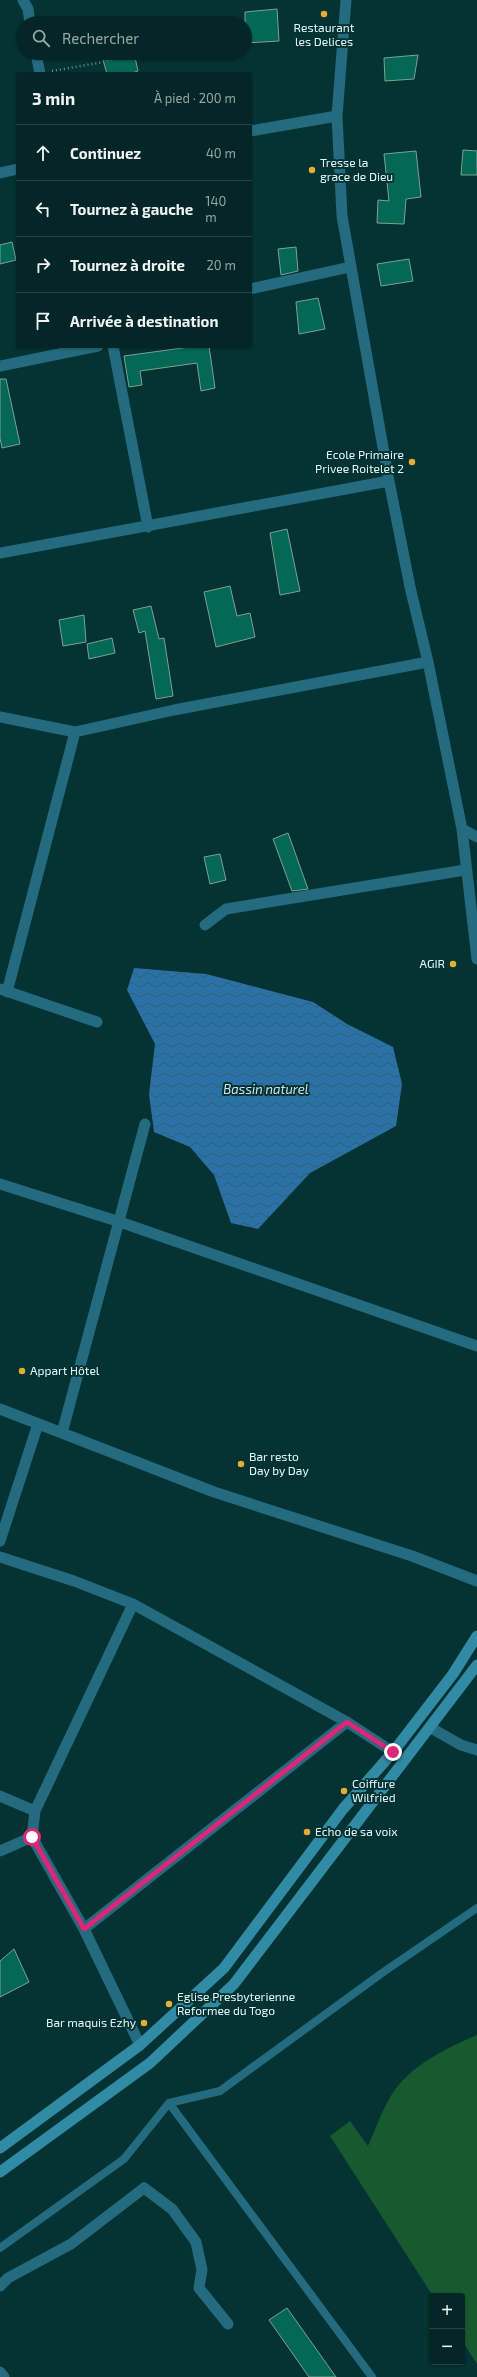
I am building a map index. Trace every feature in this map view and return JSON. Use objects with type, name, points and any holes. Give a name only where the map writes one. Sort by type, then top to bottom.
[{"type":"main road","points":[[0,2148],[140,2045],[224,1968],[343,1809],[393,1752],[453,1674],[477,1636]]},
{"type":"main road","points":[[0,2172],[150,2063],[234,1984],[431,1728],[477,1665]]},
{"type":"street","points":[[23,0],[28,9],[29,16]]},
{"type":"street","points":[[346,0],[337,116],[342,216],[389,481],[410,587],[428,662],[462,829],[465,870],[477,959]]},
{"type":"street","points":[[37,60],[40,72]]},
{"type":"street","points":[[252,131],[337,116]]},
{"type":"street","points":[[0,173],[16,169]]},
{"type":"street","points":[[252,289],[350,267]]},
{"type":"street","points":[[0,366],[88,348]]},
{"type":"street","points":[[113,348],[148,527]]},
{"type":"street","points":[[0,554],[389,481]]},
{"type":"street","points":[[0,717],[75,732],[174,710],[428,662]]},
{"type":"street","points":[[75,732],[4,990],[97,1022]]},
{"type":"street","points":[[462,829],[477,837]]},
{"type":"street","points":[[205,925],[226,909],[465,870]]},
{"type":"street","points":[[62,1433],[146,1124]]},
{"type":"street","points":[[0,1184],[120,1222],[477,1346]]},
{"type":"street","points":[[0,1409],[214,1492],[412,1556],[477,1581]]},
{"type":"street","points":[[0,1541],[38,1424]]},
{"type":"street","points":[[0,1557],[74,1581],[133,1604],[347,1722],[393,1752]]},
{"type":"street","points":[[133,1604],[36,1811],[32,1837],[84,1929],[140,2045]]},
{"type":"street","points":[[84,1929],[347,1722]]},
{"type":"street","points":[[431,1728],[461,1745],[477,1750]]},
{"type":"street","points":[[0,1796],[36,1811]]},
{"type":"street","points":[[0,1851],[32,1837]]},
{"type":"street","points":[[0,2286],[8,2278],[71,2244],[144,2188],[172,2209],[196,2242],[202,2270],[199,2288],[228,2324]]},
{"type":"street","points":[[0,2372],[4,2377]]},
{"type":"lane","points":[[0,2248],[124,2159],[169,2103],[220,2091],[382,1973],[477,1908]]},
{"type":"lane","points":[[169,2103],[372,2377]]},
{"type":"path","points":[[51,72],[109,60]]},
{"type":"green space","points":[[477,2035],[477,2364],[465,2346],[465,2293],[431,2293],[330,2136],[350,2121],[368,2146],[387,2102],[404,2079],[429,2059]]},
{"type":"water","name":"Bassin naturel","points":[[134,968],[206,974],[313,1002],[347,1024],[393,1047],[402,1084],[396,1126],[310,1173],[258,1229],[231,1223],[214,1175],[190,1147],[154,1132],[149,1094],[155,1044],[127,990]]},
{"type":"building","points":[[277,9],[279,41],[252,43],[252,16],[245,16],[245,12]]},
{"type":"building","points":[[418,55],[414,79],[385,81],[384,58]]},
{"type":"building","points":[[103,60],[136,60],[138,71],[135,72],[106,72]]},
{"type":"building","points":[[463,150],[477,151],[477,175],[461,175]]},
{"type":"building","points":[[416,151],[421,197],[406,199],[404,224],[377,223],[378,200],[389,201],[384,154]]},
{"type":"building","points":[[12,242],[16,260],[0,264],[0,245]]},
{"type":"building","points":[[296,247],[298,271],[281,275],[278,249]]},
{"type":"building","points":[[409,259],[413,281],[381,286],[377,264]]},
{"type":"building","points":[[318,298],[325,329],[299,334],[296,302]]},
{"type":"building","points":[[182,348],[209,348],[215,388],[201,391],[197,363],[140,371],[142,385],[129,387],[124,356]]},
{"type":"building","points":[[0,379],[6,379],[20,444],[2,448],[0,438]]},
{"type":"building","points":[[287,529],[300,591],[280,595],[270,533]]},
{"type":"building","points":[[230,586],[237,616],[250,613],[255,637],[216,647],[204,592]]},
{"type":"building","points":[[151,606],[159,639],[164,638],[173,696],[156,699],[145,631],[139,633],[133,610]]},
{"type":"building","points":[[84,615],[86,642],[63,646],[59,620]]},
{"type":"building","points":[[112,638],[115,653],[89,659],[87,644]]},
{"type":"building","points":[[288,833],[308,889],[292,891],[273,839]]},
{"type":"building","points":[[220,854],[226,880],[210,884],[204,857]]},
{"type":"building","points":[[14,1949],[29,1982],[0,1997],[0,1961]]},
{"type":"building","points":[[287,2308],[336,2377],[309,2377],[269,2320]]},
{"type":"place","name":"Restaurant les Delices","points":[[324,14]]},
{"type":"place","name":"Tresse la grace de Dieu","points":[[312,170]]},
{"type":"place","name":"Ecole Primaire Privee Roitelet 2","points":[[412,462]]},
{"type":"place","name":"AGIR","points":[[453,964]]},
{"type":"place","name":"Appart Hôtel","points":[[22,1371]]},
{"type":"place","name":"Bar resto Day by Day","points":[[241,1464]]},
{"type":"place","name":"Coiffure Wilfried","points":[[344,1791]]},
{"type":"place","name":"Echo de sa voix","points":[[307,1832]]},
{"type":"place","name":"Eglise Presbyterienne Reformee du Togo","points":[[169,2004]]},
{"type":"place","name":"Bar maquis Ezhy","points":[[144,2023]]},
{"type":"route","points":[[32,1837],[84,1929],[347,1722],[393,1752]]}]
